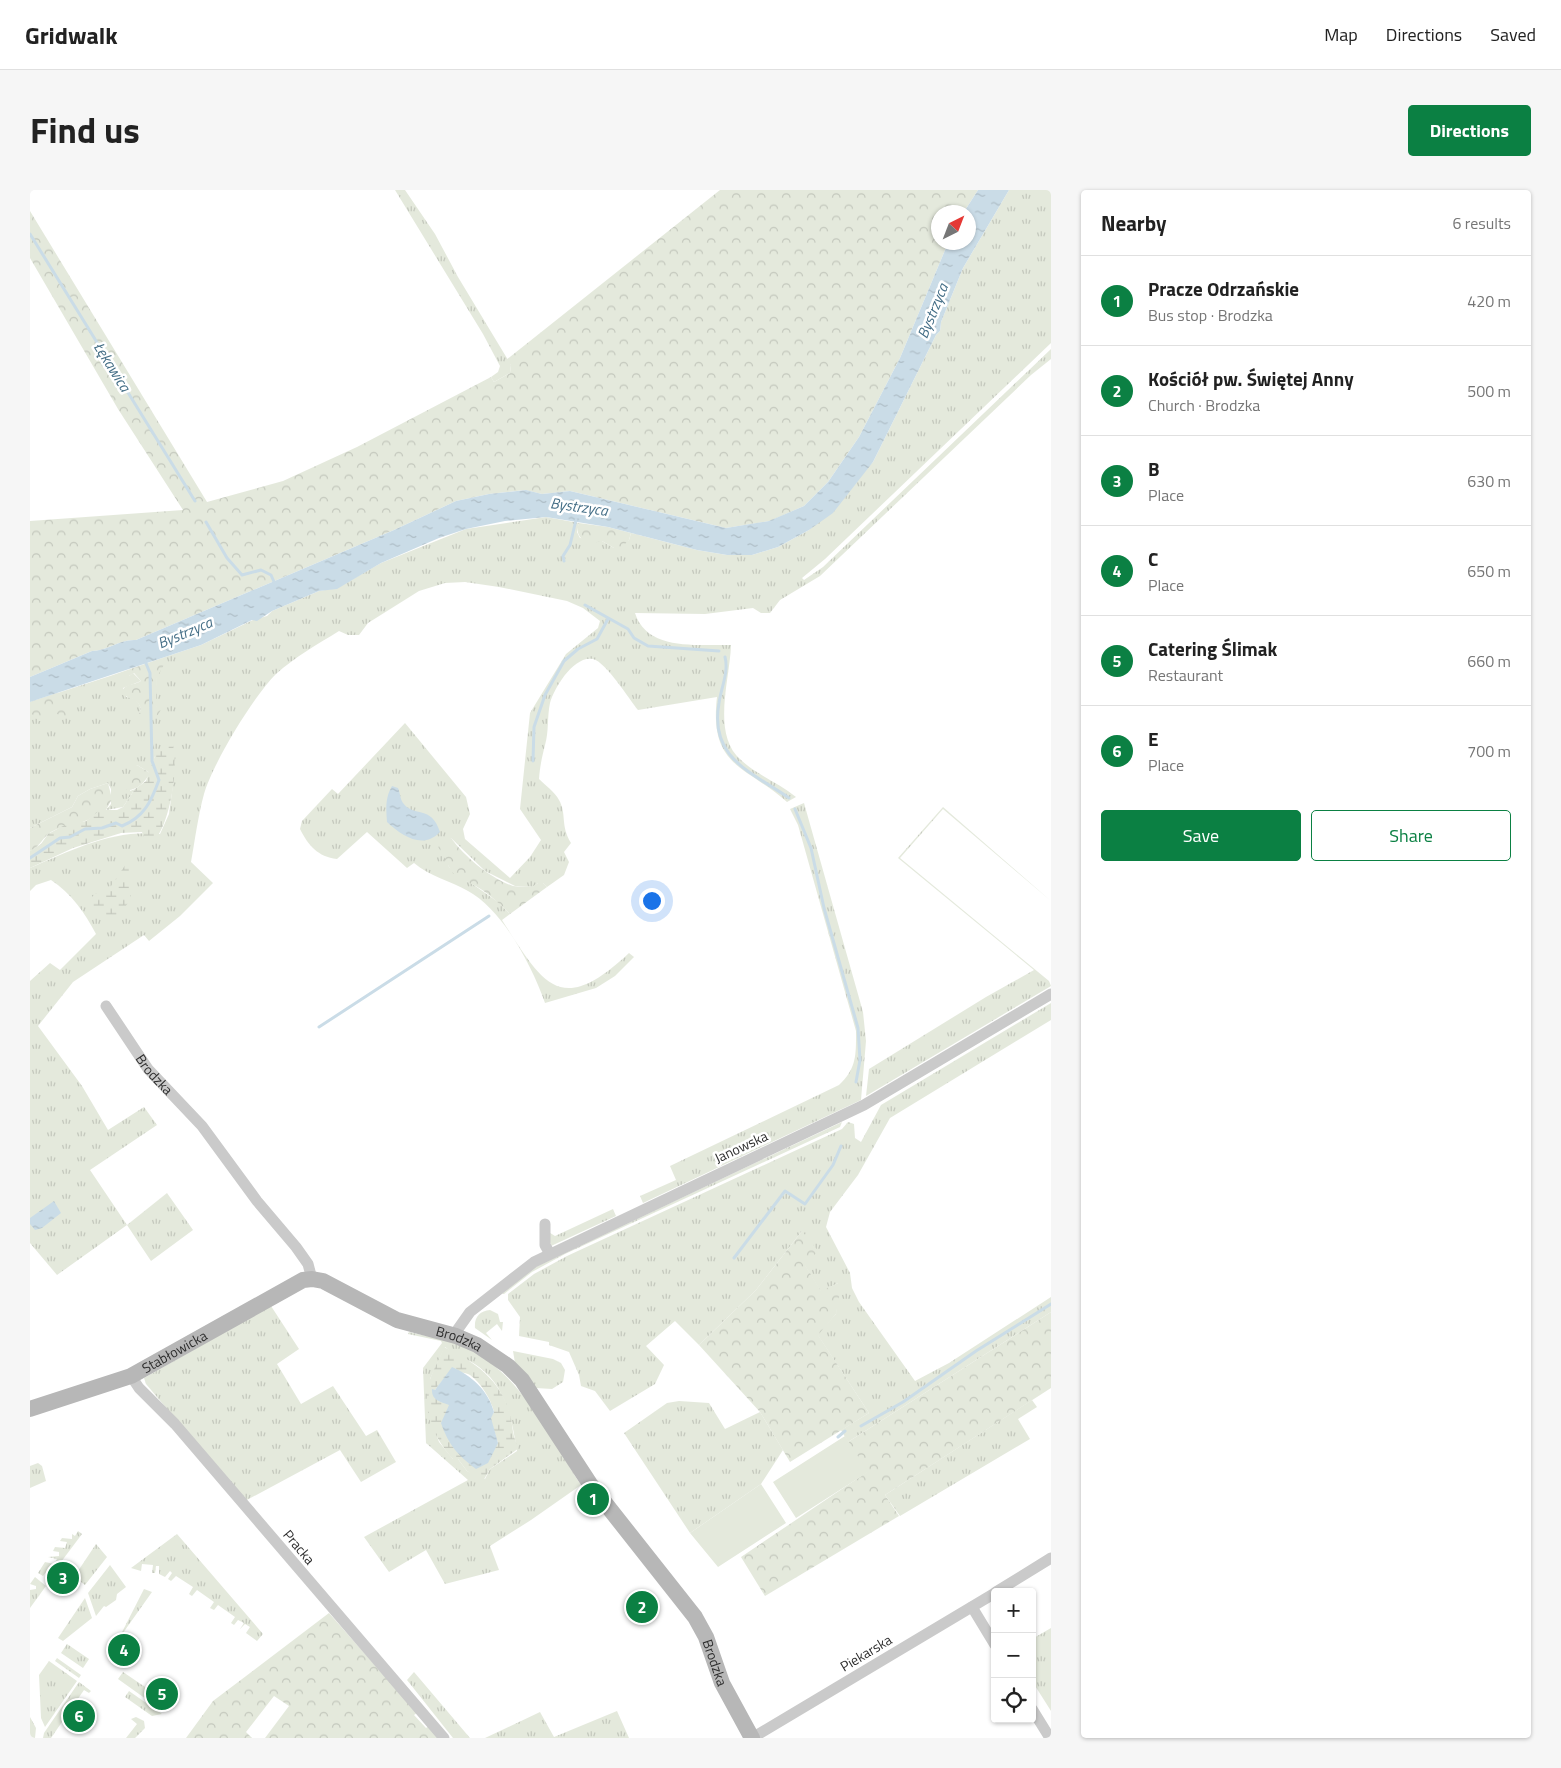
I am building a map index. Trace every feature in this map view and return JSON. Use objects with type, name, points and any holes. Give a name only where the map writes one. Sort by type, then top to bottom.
[{"type":"street","name":"Janowska","points":[[456,1336],[458,1329],[470,1312],[512,1277],[534,1262],[864,1105],[1051,994]]},
{"type":"street","name":"Brodzka","points":[[106,1006],[148,1069],[202,1126],[257,1201],[297,1248],[308,1264],[312,1279],[323,1282],[397,1320],[456,1336],[477,1345],[494,1356],[522,1380],[590,1484],[695,1618],[706,1638],[732,1703],[752,1738]]},
{"type":"street","points":[[545,1224],[545,1245],[550,1254]]},
{"type":"street","name":"Stabłowicka","points":[[30,1409],[131,1376],[291,1285],[312,1279]]},
{"type":"street","name":"Pracka","points":[[131,1376],[139,1388],[151,1398],[444,1738]]},
{"type":"street","name":"Piekarska","points":[[1002,1588],[1051,1558]]},
{"type":"street","name":"Piekarska","points":[[752,1738],[991,1595]]},
{"type":"street","points":[[972,1607],[991,1638]]},
{"type":"street","points":[[1036,1717],[1045,1736]]},
{"type":"green space","points":[[395,190],[405,190],[435,234],[458,277],[511,365],[510,373],[494,382],[491,377],[498,372],[500,366],[483,334]]},
{"type":"green space","points":[[720,190],[978,190],[968,205],[931,205],[931,250],[945,250],[900,358],[859,437],[828,482],[804,506],[770,521],[726,528],[570,491],[542,494],[525,490],[489,494],[456,501],[394,530],[136,640],[124,641],[92,651],[30,677],[30,521],[183,510],[118,409],[30,258],[30,211],[207,502],[283,481],[357,447],[491,377],[494,382],[510,373],[511,365],[506,360]]},
{"type":"green space","points":[[1009,190],[1051,190],[1051,343],[825,559],[802,578],[804,580],[823,567],[1051,349],[1051,359],[1031,375],[820,576],[780,600],[770,613],[761,613],[753,608],[705,614],[635,613],[641,626],[662,640],[690,645],[731,645],[724,721],[732,749],[747,765],[796,797],[787,802],[733,762],[719,738],[716,720],[717,697],[638,710],[604,667],[593,659],[586,659],[572,667],[560,681],[552,697],[539,774],[539,779],[555,794],[563,810],[566,831],[571,843],[564,852],[569,862],[564,875],[547,887],[543,883],[538,883],[533,887],[515,886],[485,871],[451,838],[446,857],[449,867],[459,878],[471,883],[498,902],[510,914],[502,920],[513,937],[493,911],[481,900],[461,887],[420,868],[414,863],[407,868],[367,832],[337,859],[324,856],[306,840],[300,829],[302,821],[332,789],[338,794],[405,723],[466,797],[470,814],[463,829],[465,839],[510,878],[530,857],[541,840],[520,809],[530,713],[566,654],[598,628],[600,621],[583,608],[567,601],[499,587],[465,582],[445,583],[419,591],[368,623],[359,635],[348,635],[339,631],[299,656],[276,674],[267,684],[245,714],[225,748],[204,794],[191,862],[213,883],[180,916],[149,941],[144,935],[73,982],[38,1026],[82,1086],[108,1130],[144,1107],[157,1125],[90,1170],[127,1225],[57,1275],[30,1243],[30,981],[50,963],[60,970],[96,934],[77,904],[51,880],[36,885],[30,891],[30,868],[93,842],[126,835],[160,834],[169,814],[174,777],[155,756],[150,773],[137,765],[130,791],[135,789],[123,807],[106,810],[111,804],[111,789],[108,783],[90,789],[78,796],[72,807],[30,828],[30,702],[110,676],[129,676],[133,673],[141,681],[123,688],[126,697],[134,699],[139,704],[141,709],[139,714],[158,708],[155,705],[156,680],[163,663],[162,658],[201,645],[319,591],[337,588],[381,563],[466,529],[546,517],[579,523],[577,532],[580,538],[602,541],[614,548],[629,540],[631,533],[697,550],[727,555],[752,555],[778,547],[809,530],[873,462],[936,335],[940,331],[941,322],[963,268],[974,250],[976,250],[976,246]]},
{"type":"green space","points":[[579,523],[608,527],[631,533],[629,540],[621,548],[614,548],[602,541],[587,544],[579,535]]},
{"type":"green space","points":[[162,658],[165,663],[157,677],[156,706],[162,707],[157,716],[147,718],[139,714],[141,709],[138,703],[121,694],[127,686],[141,681],[134,673],[129,676],[110,676]]},
{"type":"green space","points":[[57,693],[66,702],[69,715],[66,718],[55,713],[47,721],[39,721],[30,712],[30,702]]},
{"type":"green space","points":[[166,742],[172,742],[174,752],[175,765],[172,796],[163,825],[158,836],[151,844],[146,842],[142,832],[121,833],[73,848],[30,868],[30,851],[41,844],[48,834],[63,826],[86,821],[100,810],[117,810],[123,807],[135,789],[146,781],[155,756]]},
{"type":"green space","points":[[137,765],[150,773],[140,785],[134,789],[126,790],[125,780]]},
{"type":"green space","points":[[108,783],[112,799],[106,810],[100,811],[85,821],[51,832],[38,846],[30,851],[30,828],[72,807],[78,796],[90,789]]},
{"type":"green space","points":[[804,803],[863,1012],[866,1041],[861,1100],[643,1203],[640,1196],[676,1180],[670,1166],[839,1085],[852,1067],[855,1054],[856,1031],[798,825],[790,809]]},
{"type":"green space","points":[[943,807],[1051,901],[943,809],[900,858],[1049,981],[1051,986],[866,1096],[869,1069],[986,997],[1034,970],[898,858]]},
{"type":"green space","points":[[451,838],[464,853],[496,878],[513,886],[532,887],[538,883],[543,883],[547,887],[510,914],[476,886],[455,876],[438,847]]},
{"type":"green space","points":[[128,861],[134,867],[130,880],[130,901],[117,916],[105,921],[88,909],[88,901],[95,894],[109,889]]},
{"type":"green space","points":[[517,943],[542,976],[555,985],[569,988],[586,984],[605,973],[629,953],[634,957],[615,976],[596,988],[545,1003]]},
{"type":"green space","points":[[1051,1003],[1051,1020],[890,1118],[858,1175],[830,1212],[826,1227],[850,1273],[852,1288],[859,1302],[915,1381],[949,1363],[1051,1297],[1051,1312],[848,1442],[841,1430],[869,1413],[817,1334],[836,1314],[838,1283],[821,1292],[804,1264],[802,1231],[756,1290],[699,1345],[675,1321],[646,1346],[664,1365],[655,1384],[610,1411],[595,1391],[581,1386],[579,1375],[569,1352],[549,1345],[549,1342],[519,1336],[520,1317],[508,1300],[508,1294],[534,1274],[567,1256],[842,1129],[848,1122],[854,1124],[855,1138],[861,1142],[881,1105]]},
{"type":"green space","points":[[842,1122],[840,1127],[565,1254],[532,1272],[502,1294],[531,1269]]},
{"type":"green space","points":[[167,1193],[193,1230],[151,1261],[127,1225]]},
{"type":"green space","points":[[613,1209],[616,1216],[551,1246],[547,1231],[555,1236]]},
{"type":"green space","points":[[802,1231],[818,1251],[805,1265],[821,1291],[838,1283],[841,1287],[836,1314],[818,1335],[869,1413],[790,1462],[760,1412],[699,1345],[756,1290]]},
{"type":"green space","points":[[271,1306],[299,1349],[277,1364],[301,1404],[333,1386],[366,1436],[377,1430],[396,1462],[361,1482],[340,1450],[245,1501],[146,1384],[144,1378]]},
{"type":"green space","points":[[490,1310],[498,1314],[500,1322],[503,1322],[502,1331],[497,1324],[486,1333],[492,1340],[475,1328],[478,1315]]},
{"type":"green space","points":[[1051,1312],[1051,1388],[885,1495],[899,1516],[765,1596],[741,1557],[867,1472],[848,1442]]},
{"type":"green space","points":[[409,1332],[449,1341],[471,1350],[506,1376],[534,1410],[581,1485],[490,1546],[499,1570],[445,1584],[426,1550],[389,1572],[364,1537],[468,1480],[426,1443],[423,1368],[442,1343],[441,1341],[408,1334]],"holes":[[[445,1347],[475,1364],[488,1375],[502,1394],[510,1416],[517,1451],[490,1469],[485,1479],[467,1471],[458,1459],[453,1459],[439,1442],[430,1417],[430,1379]]]},
{"type":"green space","points":[[444,1347],[476,1365],[485,1373],[500,1391],[510,1414],[514,1436],[519,1448],[490,1469],[483,1481],[467,1471],[458,1459],[453,1459],[446,1451],[435,1433],[428,1414],[427,1393],[430,1378]],"holes":[[[450,1371],[470,1375],[485,1392],[494,1412],[490,1418],[498,1443],[450,1405],[435,1390]]]},
{"type":"green space","points":[[513,1351],[553,1359],[561,1363],[565,1370],[563,1382],[552,1389],[536,1388],[515,1363]]},
{"type":"green space","points":[[1032,1400],[1037,1407],[1018,1419],[1030,1439],[900,1516],[885,1495]]},
{"type":"green space","points":[[679,1401],[709,1403],[725,1429],[760,1412],[783,1450],[761,1484],[690,1533],[624,1433],[667,1403]]},
{"type":"green space","points":[[845,1436],[868,1472],[796,1518],[773,1482]]},
{"type":"green space","points":[[38,1463],[42,1466],[46,1481],[30,1488],[30,1466]]},
{"type":"green space","points":[[761,1484],[786,1523],[718,1567],[690,1533]]},
{"type":"green space","points":[[78,1531],[82,1534],[52,1574],[47,1571],[43,1576],[38,1573],[45,1562],[54,1564],[57,1559],[48,1557],[59,1556],[59,1552],[53,1551],[55,1547],[65,1548],[67,1542],[60,1541],[62,1538],[72,1539],[72,1534],[75,1536]]},
{"type":"green space","points":[[177,1534],[263,1634],[257,1641],[246,1633],[250,1627],[245,1624],[240,1629],[244,1623],[238,1620],[234,1625],[231,1623],[235,1617],[218,1605],[214,1610],[210,1608],[214,1602],[197,1590],[192,1596],[189,1594],[193,1587],[176,1576],[171,1581],[168,1579],[172,1573],[170,1571],[165,1577],[159,1574],[159,1566],[156,1566],[155,1573],[152,1573],[153,1565],[142,1564],[141,1571],[131,1568]]},
{"type":"green space","points":[[96,1544],[107,1557],[85,1585],[77,1579],[80,1573],[78,1571]]},
{"type":"green space","points":[[110,1565],[126,1587],[117,1594],[116,1600],[106,1607],[104,1606],[96,1616],[88,1593]]},
{"type":"green space","points":[[35,1577],[46,1586],[30,1608],[30,1590],[36,1589],[36,1586],[30,1584]]},
{"type":"green space","points":[[144,1589],[152,1592],[118,1640]]},
{"type":"green space","points":[[85,1598],[92,1618],[63,1641],[58,1638]]},
{"type":"green space","points":[[329,1613],[417,1713],[414,1715],[426,1728],[429,1726],[439,1738],[265,1738],[289,1706],[274,1696],[246,1732],[252,1738],[186,1738],[213,1701]]},
{"type":"green space","points":[[1051,1628],[1051,1711],[1036,1687],[1036,1637]]},
{"type":"green space","points":[[67,1644],[89,1659],[83,1668],[61,1653]]},
{"type":"green space","points":[[57,1658],[81,1675],[79,1678],[55,1661]]},
{"type":"green space","points":[[49,1661],[77,1681],[45,1727],[41,1718],[39,1675]]},
{"type":"green space","points":[[123,1672],[151,1691],[146,1699],[118,1679]]},
{"type":"green space","points":[[414,1672],[470,1738],[453,1738],[407,1680]]},
{"type":"green space","points":[[79,1682],[91,1691],[89,1693],[84,1690],[51,1738],[43,1738],[44,1733]]},
{"type":"green space","points":[[129,1691],[162,1714],[152,1716],[125,1697]]},
{"type":"green space","points":[[617,1711],[629,1738],[485,1738],[540,1712],[554,1737]]},
{"type":"green space","points":[[30,1717],[36,1728],[35,1738],[30,1738]]},
{"type":"green space","points":[[136,1717],[144,1721],[145,1728],[135,1738],[126,1738],[137,1724],[131,1719]]},
{"type":"water","points":[[978,190],[1009,190],[976,246],[976,205],[968,205]]},
{"type":"water","name":"Bystrzyca","points":[[945,250],[974,250],[963,268],[941,322],[940,331],[936,335],[873,462],[833,513],[809,530],[778,547],[752,555],[727,555],[697,550],[608,527],[546,517],[505,521],[466,529],[439,538],[381,563],[337,589],[319,591],[272,611],[257,621],[252,620],[201,645],[30,702],[30,677],[92,651],[124,641],[136,640],[394,530],[456,501],[489,494],[526,490],[542,494],[570,491],[726,528],[769,521],[804,506],[828,482],[859,437],[900,358]]},
{"type":"water","points":[[392,786],[398,788],[402,801],[407,807],[427,814],[436,823],[440,832],[427,840],[413,839],[399,832],[387,822],[387,799]]},
{"type":"water","points":[[54,1201],[61,1213],[42,1228],[35,1230],[30,1224],[30,1218]]},
{"type":"water","points":[[452,1367],[472,1379],[483,1390],[494,1412],[491,1418],[498,1443],[488,1463],[476,1469],[459,1454],[447,1438],[441,1423],[449,1405],[437,1400],[432,1393],[432,1389],[435,1390]]},
{"type":"waterway","name":"Łękawica","points":[[30,234],[195,501]]},
{"type":"waterway","name":"Bystrzyca","points":[[564,561],[563,556],[570,545],[576,520]]},
{"type":"waterway","name":"Łękawica","points":[[206,522],[227,558],[242,575],[261,570],[271,575],[275,584]]},
{"type":"waterway","points":[[585,605],[628,629],[634,638],[648,646],[719,651]]},
{"type":"waterway","points":[[533,761],[534,727],[545,695],[564,661],[578,649],[597,639],[608,619]]},
{"type":"waterway","points":[[725,657],[725,674],[719,703],[718,722],[721,738],[727,751],[736,762],[789,798]]},
{"type":"waterway","points":[[30,858],[60,838],[70,837],[85,829],[102,828],[116,823],[122,826],[136,818],[150,802],[159,780],[152,761],[150,673],[145,661]]},
{"type":"waterway","points":[[795,809],[811,848],[824,908],[858,1028],[860,1060],[856,1082]]},
{"type":"waterway","points":[[319,1027],[489,916]]},
{"type":"waterway","points":[[734,1258],[785,1191],[805,1204],[833,1165],[841,1146]]},
{"type":"waterway","points":[[861,1426],[903,1402],[976,1351],[1051,1304]]},
{"type":"waterway","points":[[838,1437],[845,1431]]},
{"type":"place","name":"Pracze Odrzańskie","points":[[593,1499]]},
{"type":"place","name":"B","points":[[63,1578]]},
{"type":"place","name":"Kościół pw. Świętej Anny","points":[[642,1607]]},
{"type":"place","name":"C","points":[[124,1650]]},
{"type":"place","name":"Catering Ślimak","points":[[162,1694]]},
{"type":"place","name":"E","points":[[79,1716]]}]
